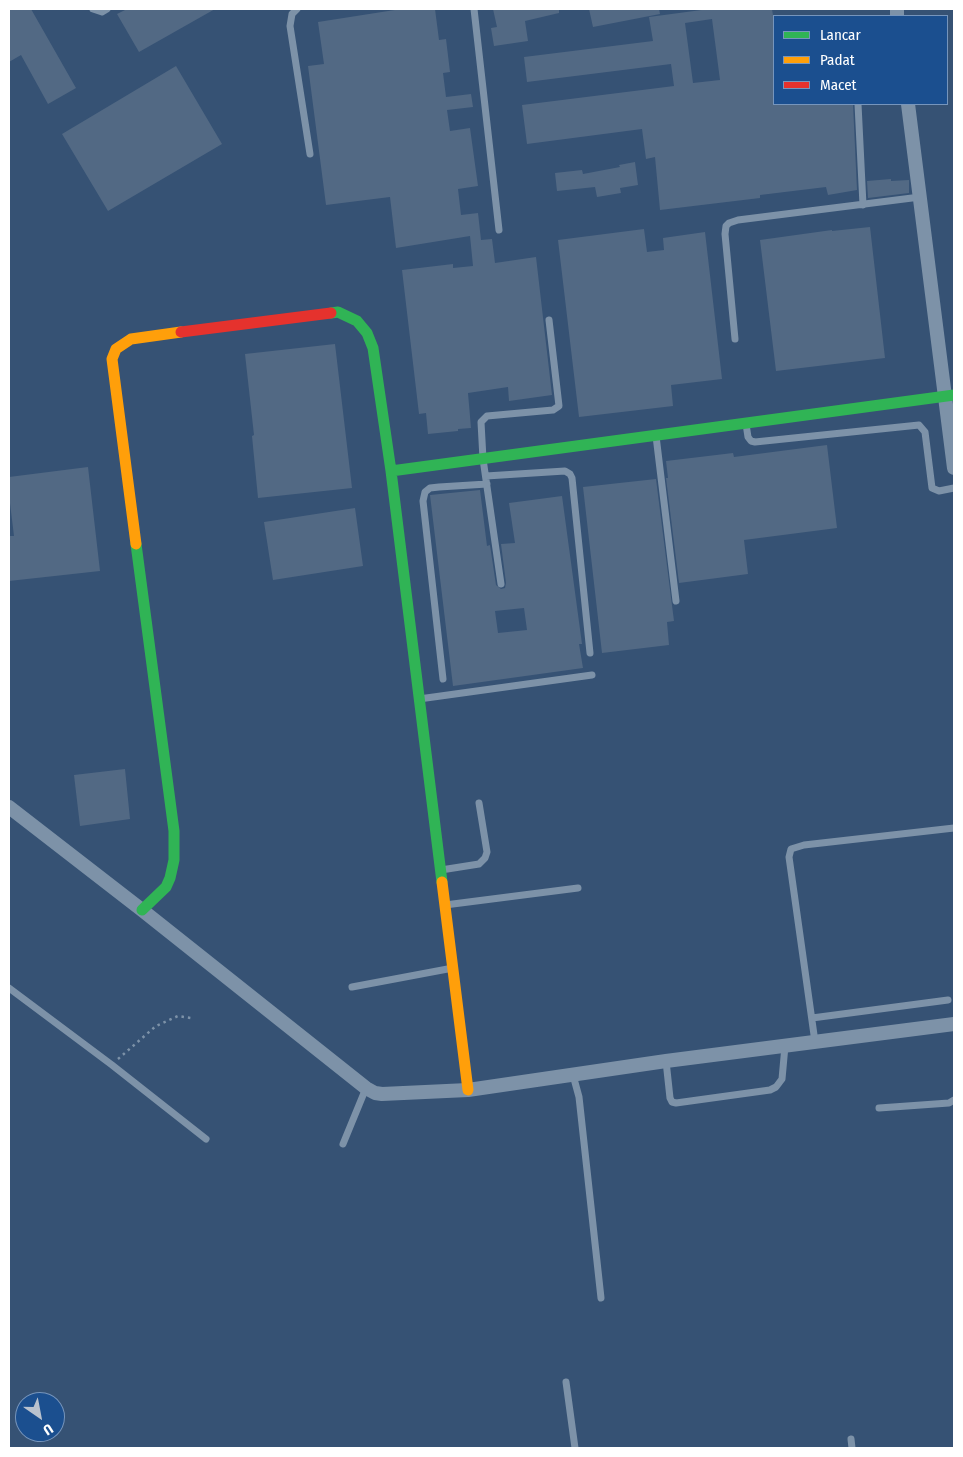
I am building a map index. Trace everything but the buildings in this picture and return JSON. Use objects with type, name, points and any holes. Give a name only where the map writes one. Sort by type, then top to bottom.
[{"type":"street","points":[[908,105],[950,396],[954,468]]},
{"type":"street","points":[[142,910],[166,887],[170,878],[174,860],[174,832],[112,359],[116,349],[131,339],[338,312],[356,321],[367,333],[373,348],[391,471],[468,1090]]},
{"type":"street","points":[[391,471],[950,396]]},
{"type":"street","points":[[9,807],[366,1088],[375,1093],[468,1090],[666,1061],[954,1024]]},
{"type":"lane","points":[[93,9],[102,12],[108,9]]},
{"type":"lane","points":[[297,9],[292,14],[290,26],[310,154]]},
{"type":"lane","points":[[474,9],[499,230]]},
{"type":"lane","points":[[858,105],[864,206]]},
{"type":"lane","points":[[735,339],[726,226],[738,220],[864,206],[920,197]]},
{"type":"lane","points":[[501,584],[480,429],[483,418],[487,416],[553,410],[559,406],[549,320]]},
{"type":"lane","points":[[746,423],[748,437],[751,441],[755,442],[920,425],[925,432],[932,488],[940,491],[954,488]]},
{"type":"lane","points":[[656,436],[676,601]]},
{"type":"lane","points":[[443,679],[423,502],[425,492],[430,488],[565,471],[570,474],[572,478],[590,653]]},
{"type":"lane","points":[[419,699],[592,675]]},
{"type":"lane","points":[[441,870],[479,864],[485,858],[488,852],[479,802]]},
{"type":"lane","points":[[815,1042],[789,857],[791,849],[798,846],[954,828]]},
{"type":"lane","points":[[445,905],[578,888]]},
{"type":"lane","points":[[352,986],[453,968]]},
{"type":"lane","points":[[9,988],[112,1065],[206,1139]]},
{"type":"lane","points":[[812,1018],[948,1000]]},
{"type":"lane","points":[[666,1061],[672,1102],[686,1101],[770,1090],[776,1087],[782,1079],[785,1046]]},
{"type":"lane","points":[[573,1075],[579,1097],[601,1298]]},
{"type":"lane","points":[[343,1144],[366,1088]]},
{"type":"lane","points":[[879,1108],[948,1104],[954,1100]]},
{"type":"lane","points":[[566,1382],[575,1448]]},
{"type":"lane","points":[[851,1439],[852,1448]]},
{"type":"path","points":[[112,1065],[156,1026],[178,1016],[190,1018]]},
{"type":"traffic: fast","points":[[331,313],[338,312],[357,321],[367,333],[373,348],[391,471],[442,882]]},
{"type":"traffic: fast","points":[[391,471],[954,395]]},
{"type":"traffic: fast","points":[[136,544],[174,831],[174,860],[170,878],[166,887],[142,910]]},
{"type":"traffic: slow","points":[[136,544],[112,359],[116,349],[131,339],[181,332]]},
{"type":"traffic: slow","points":[[442,882],[468,1090]]},
{"type":"traffic: jam","points":[[181,332],[331,313]]}]
